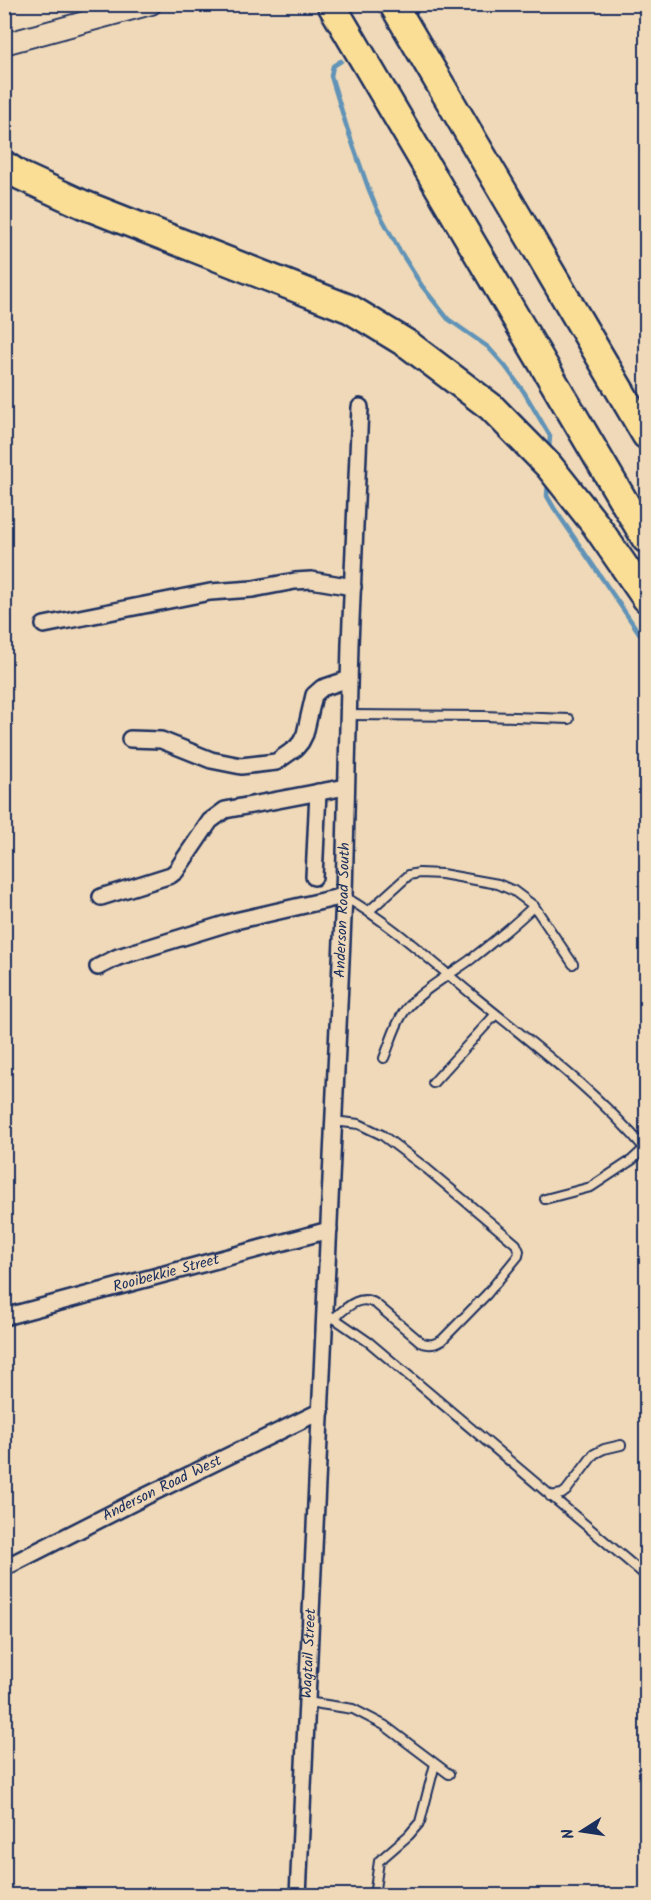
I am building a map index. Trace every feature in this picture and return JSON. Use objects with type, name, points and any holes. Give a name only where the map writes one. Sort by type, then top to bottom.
[{"type":"highway","points":[[331,4],[646,539]]},
{"type":"highway","points":[[393,4],[646,435]]},
{"type":"highway","points":[[4,165],[21,176],[82,204],[350,309],[409,345],[491,407],[549,466],[595,524],[646,598]]},
{"type":"street","points":[[4,44],[151,4]]},
{"type":"street","name":"Anderson Road South","points":[[321,1411],[329,1315],[329,1230],[344,896],[349,679],[360,407]]},
{"type":"street","points":[[44,625],[210,592],[295,581],[311,580],[353,587]]},
{"type":"street","points":[[130,739],[161,740],[211,760],[241,766],[276,762],[301,742],[314,694],[321,688],[349,679]]},
{"type":"street","points":[[101,897],[171,875],[210,821],[225,810],[346,787]]},
{"type":"street","points":[[315,877],[318,792]]},
{"type":"street","points":[[98,967],[118,957],[224,924],[344,896]]},
{"type":"street","name":"Rooibekkie Street","points":[[4,1317],[329,1230]]},
{"type":"street","name":"Anderson Road West","points":[[4,1568],[321,1411]]},
{"type":"street","name":"Wagtail Street","points":[[298,1896],[321,1411]]},
{"type":"lane","points":[[348,715],[569,719]]},
{"type":"lane","points":[[369,911],[409,875],[442,874],[498,884],[514,891],[534,906],[573,964]]},
{"type":"lane","points":[[344,896],[369,911],[609,1108],[646,1149],[591,1187],[545,1199]]},
{"type":"lane","points":[[384,1058],[401,1016],[409,1005],[447,974],[468,962],[534,906]]},
{"type":"lane","points":[[433,1083],[496,1014]]},
{"type":"lane","points":[[329,1315],[358,1301],[368,1300],[376,1304],[422,1343],[436,1344],[488,1294],[518,1256],[519,1251],[516,1244],[427,1169],[382,1135],[359,1124],[333,1121]]},
{"type":"lane","points":[[329,1315],[370,1343],[646,1576]]},
{"type":"lane","points":[[550,1496],[566,1491],[594,1455],[604,1449],[621,1445]]},
{"type":"lane","points":[[307,1702],[353,1709],[384,1725],[449,1774]]},
{"type":"lane","points":[[375,1889],[379,1861],[409,1835],[420,1822],[435,1764]]},
{"type":"waterway","points":[[414,14],[424,4]]},
{"type":"waterway","points":[[341,61],[333,66],[331,76],[347,128],[377,209],[422,286],[448,319],[488,347],[524,392],[550,436],[549,450]]},
{"type":"waterway","points":[[548,481],[547,496],[554,508],[646,643]]}]
